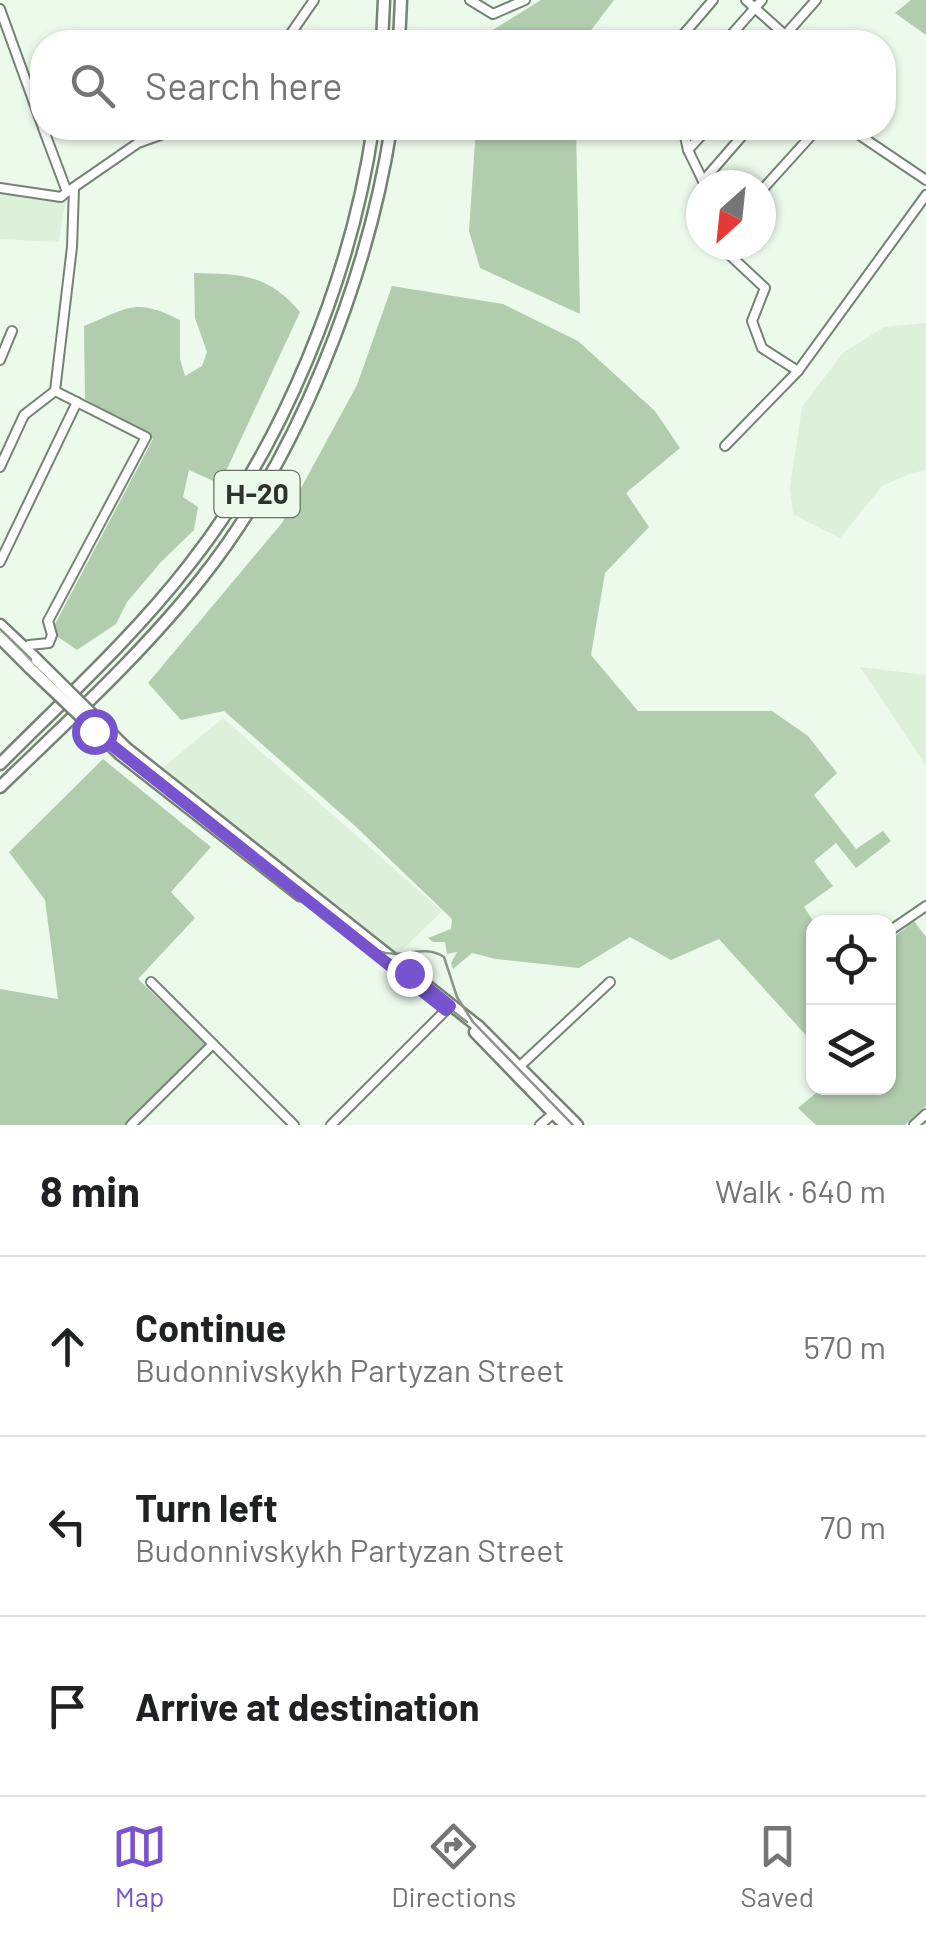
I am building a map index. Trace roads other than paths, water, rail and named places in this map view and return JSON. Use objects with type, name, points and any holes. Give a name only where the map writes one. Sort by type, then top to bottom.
[{"type":"main road","points":[[383,30],[384,0]]},
{"type":"main road","points":[[400,30],[401,0]]},
{"type":"main road","name":"Н-20","points":[[0,764],[156,606],[234,500],[294,386],[328,306],[360,203],[372,140]]},
{"type":"main road","name":"Н-20","points":[[0,787],[170,616],[204,576],[248,509],[310,392],[344,311],[376,208],[388,140]]},
{"type":"main road","points":[[0,625],[20,650],[123,751],[448,1008],[577,1125]]},
{"type":"main road","points":[[0,638],[20,650]]},
{"type":"main road","points":[[448,1008],[479,1027],[520,1066],[557,1109],[565,1125]]},
{"type":"street","points":[[293,30],[314,0]]},
{"type":"street","points":[[470,0],[493,14],[525,0]]},
{"type":"street","points":[[688,30],[713,0]]},
{"type":"street","points":[[746,0],[759,4],[777,30]]},
{"type":"street","points":[[792,30],[816,0]]},
{"type":"street","points":[[736,30],[759,4]]},
{"type":"street","points":[[0,8],[30,90]]},
{"type":"street","points":[[0,466],[24,414],[55,391],[71,258],[70,191],[49,140]]},
{"type":"street","points":[[0,188],[61,197],[146,140]]},
{"type":"street","points":[[685,140],[698,170]]},
{"type":"street","points":[[688,150],[697,140]]},
{"type":"street","points":[[715,170],[739,140]]},
{"type":"street","points":[[776,174],[807,140]]},
{"type":"street","points":[[868,140],[926,180]]},
{"type":"street","points":[[725,446],[798,371],[926,195]]},
{"type":"street","points":[[735,260],[764,288],[752,320],[762,348],[798,371]]},
{"type":"street","points":[[0,360],[12,331]]},
{"type":"street","points":[[20,650],[49,643],[52,636],[48,622],[146,437],[55,391]]},
{"type":"street","points":[[0,562],[78,402]]},
{"type":"street","points":[[896,927],[926,906]]},
{"type":"street","points":[[151,982],[294,1125]]},
{"type":"street","points":[[520,1066],[610,982]]},
{"type":"street","points":[[331,1125],[448,1008]]},
{"type":"street","points":[[131,1125],[213,1044]]},
{"type":"street","points":[[540,1125],[557,1109]]},
{"type":"street","points":[[914,1125],[926,1114]]},
{"type":"tram line","points":[[0,629],[124,750],[378,951],[428,951],[444,957],[457,997],[473,1022],[573,1125]]},
{"type":"tram line","points":[[380,955],[467,1022]]}]
